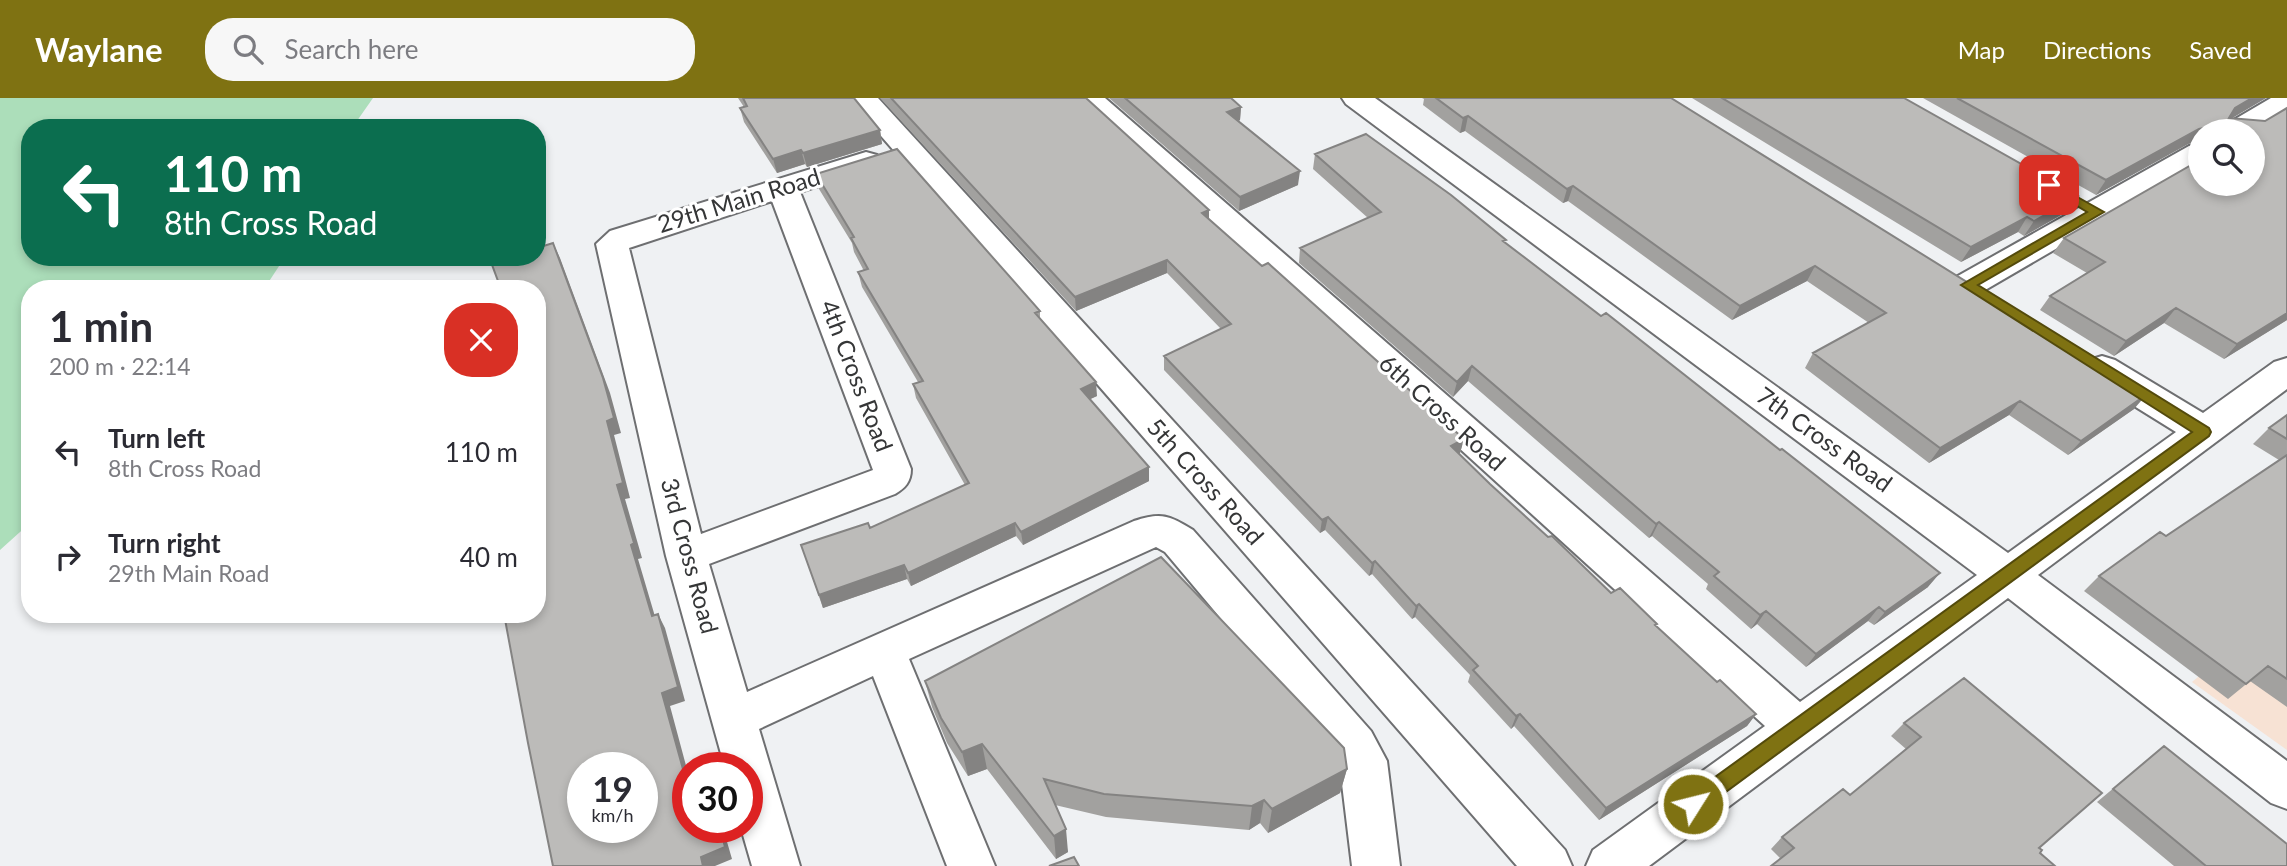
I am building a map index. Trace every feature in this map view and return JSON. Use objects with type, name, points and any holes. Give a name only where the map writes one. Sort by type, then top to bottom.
[{"type":"street","name":"5th Cross Road","points":[[862,98],[1548,866]]},
{"type":"street","name":"6th Cross Road","points":[[1088,98],[1797,727]]},
{"type":"street","name":"7th Cross Road","points":[[1356,98],[2008,575],[2287,789]]},
{"type":"street","points":[[2256,119],[2287,101]]},
{"type":"street","name":"29th Main Road","points":[[612,244],[621,238],[907,148]]},
{"type":"street","points":[[2003,307],[1956,277],[2085,205],[2188,158]]},
{"type":"street","name":"4th Cross Road","points":[[686,556],[881,484],[892,477],[892,469],[783,188]]},
{"type":"street","name":"3rd Cross Road","points":[[612,244],[686,556],[776,866]]},
{"type":"street","points":[[2074,351],[2204,432]]},
{"type":"street","points":[[1610,866],[2287,371]]},
{"type":"street","points":[[734,719],[1148,531],[1162,530],[1170,533],[1355,745],[1364,761],[1376,866]]},
{"type":"street","points":[[884,650],[971,866]]},
{"type":"shaded area","points":[[2287,604],[2287,750],[2192,682]]},
{"type":"green space","points":[[0,98],[373,98],[358,119],[21,119],[21,266],[279,266],[270,280],[21,280],[21,531],[0,550]]},
{"type":"building","points":[[743,98],[854,98],[880,130],[773,159],[740,108],[747,106]]},
{"type":"building","points":[[891,98],[1086,98],[1209,210],[1202,213],[1262,266],[1268,263],[1464,439],[1451,446],[1490,484],[1548,537],[1552,536],[1611,593],[1620,588],[1657,624],[1655,625],[1756,714],[1606,808],[1520,714],[1516,716],[1473,670],[1478,666],[1419,604],[1416,606],[1375,561],[1372,563],[1328,517],[1322,520],[1164,356],[1231,324],[1167,260],[1075,297]]},
{"type":"building","points":[[1125,98],[1231,98],[1241,107],[1227,112],[1300,171],[1240,197]]},
{"type":"building","points":[[1436,98],[1671,98],[2147,394],[2081,441],[2020,401],[1940,448],[1813,353],[1886,313],[1815,266],[1740,306],[1573,186],[1567,189],[1468,116],[1463,118]]},
{"type":"building","points":[[1722,98],[1904,98],[2078,196],[2034,221],[2027,217],[1971,247]]},
{"type":"building","points":[[1957,98],[2252,98],[2235,108],[2229,118],[2241,119],[2188,119],[2188,135],[2106,180]]},
{"type":"building","points":[[2287,108],[2287,313],[2237,344],[2176,308],[2126,341],[2050,296],[2105,262],[2064,238],[2188,167],[2188,196],[2265,196],[2265,121]]},
{"type":"building","points":[[1366,134],[1451,195],[1506,240],[1503,241],[1601,316],[1606,313],[1940,573],[1885,612],[1879,607],[1816,654],[1766,611],[1760,615],[1714,576],[1719,572],[1659,522],[1656,524],[1472,366],[1457,382],[1300,248],[1381,212],[1315,154]]},
{"type":"building","points":[[897,149],[1040,311],[1035,313],[1096,382],[1081,389],[1149,467],[1021,532],[1015,523],[908,573],[904,565],[819,595],[801,545],[868,523],[870,528],[969,483],[913,384],[923,381],[858,272],[868,269],[851,238],[854,237],[816,174]]},
{"type":"building","points":[[553,243],[603,378],[614,418],[607,421],[623,483],[617,485],[634,543],[631,545],[652,616],[658,614],[678,687],[662,693],[678,752],[672,752],[672,843],[724,843],[725,847],[701,857],[703,866],[553,866],[506,623],[546,623],[546,280],[498,280],[492,266],[546,266],[546,245]]},
{"type":"building","points":[[2287,415],[2287,439],[2269,428]]},
{"type":"building","points":[[2287,455],[2287,679],[2268,666],[2246,684],[2099,576],[2160,532],[2166,536]]},
{"type":"building","points":[[1161,557],[1344,748],[1347,769],[1272,809],[1264,800],[1252,806],[1104,794],[1044,779],[1066,829],[1054,836],[982,744],[962,752],[941,718],[925,681]]},
{"type":"building","points":[[1964,678],[2102,793],[2039,848],[2042,850],[2040,853],[2055,866],[1771,866],[1794,848],[1782,837],[1843,789],[1850,795],[1921,737],[1904,723]]},
{"type":"building","points":[[2164,746],[2287,844],[2287,866],[2206,866],[2113,789]]},
{"type":"building","points":[[1074,857],[1079,866],[1049,866]]},
{"type":"route","points":[[1693,804],[2204,432],[1968,285],[2097,212],[2049,185]]}]
